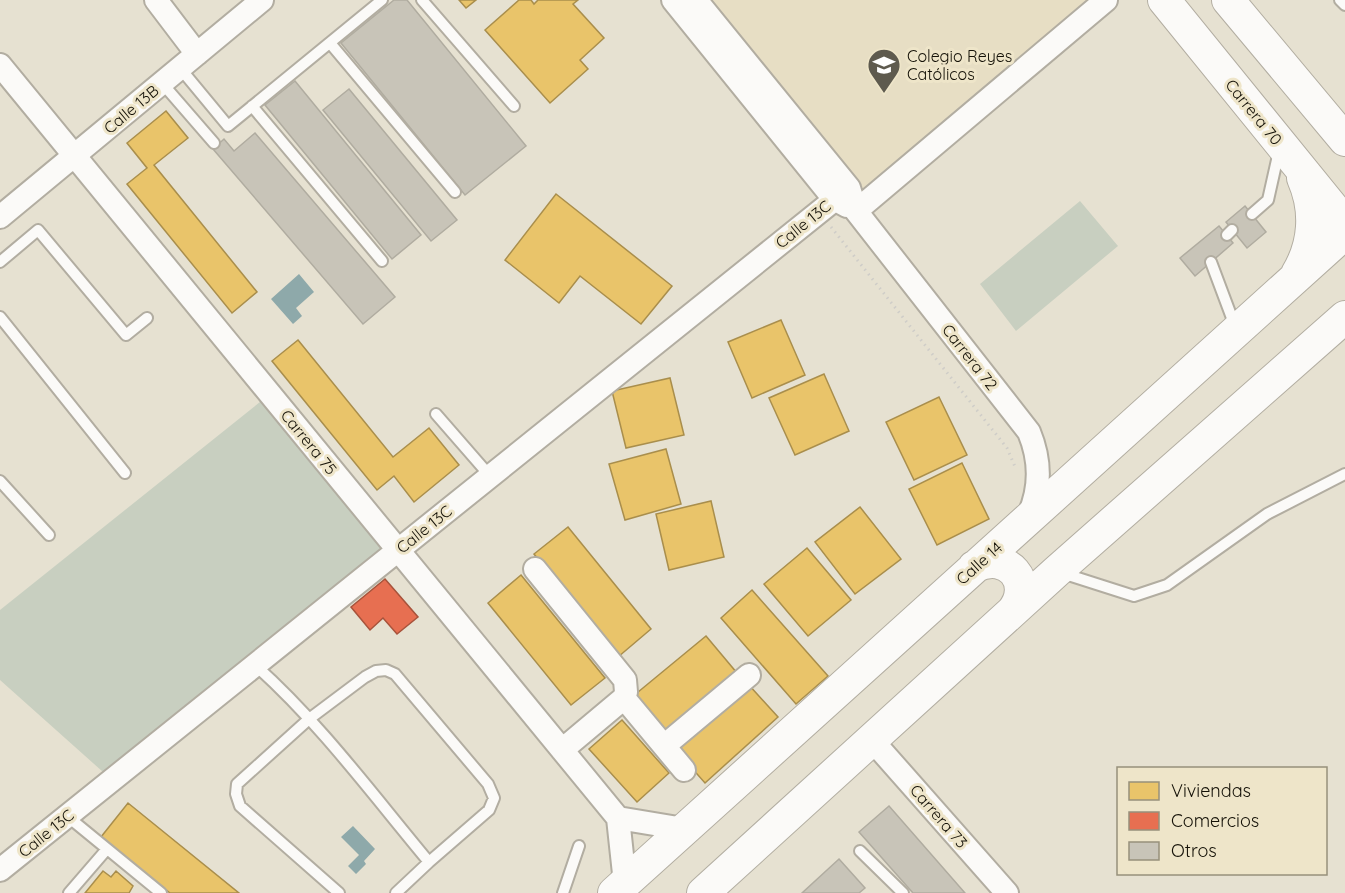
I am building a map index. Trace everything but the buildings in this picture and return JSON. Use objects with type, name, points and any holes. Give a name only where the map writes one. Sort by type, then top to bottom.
[{"type":"street","points":[[156,0],[188,61]]},
{"type":"street","name":"Calle 13B","points":[[0,217],[262,0]]},
{"type":"street","name":"Carrera 72","points":[[673,0],[834,199],[856,211],[1029,432],[1036,453],[1038,476],[1035,498],[1027,519]]},
{"type":"street","name":"Carrera 72","points":[[696,0],[834,199]]},
{"type":"street","name":"Calle 13C","points":[[856,211],[1106,0]]},
{"type":"street","name":"Carrera 70","points":[[1164,0],[1345,223]]},
{"type":"street","points":[[1228,0],[1334,121],[1345,140]]},
{"type":"street","name":"Carrera 75","points":[[0,65],[618,818]]},
{"type":"street","points":[[1283,149],[1302,175],[1313,215],[1311,242],[1296,277]]},
{"type":"street","name":"Calle 13C","points":[[0,870],[834,199]]},
{"type":"street","name":"Calle 14","points":[[620,888],[1345,233]]},
{"type":"street","points":[[703,893],[1057,571],[1345,316]]},
{"type":"street","points":[[1303,355],[1326,337],[1345,330]]},
{"type":"street","points":[[974,567],[981,563],[995,561],[1003,563],[1014,572],[1022,592],[1012,612]]},
{"type":"street","points":[[534,569],[625,680],[624,698],[562,750]]},
{"type":"street","points":[[664,746],[749,675]]},
{"type":"street","points":[[624,698],[684,770]]},
{"type":"street","name":"Carrera 73","points":[[871,739],[1007,893]]},
{"type":"street","points":[[620,888],[618,818],[684,829]]},
{"type":"lane","points":[[188,61],[228,126],[382,0]]},
{"type":"lane","points":[[422,0],[514,106]]},
{"type":"lane","points":[[1340,0],[1345,5]]},
{"type":"lane","points":[[330,43],[455,192]]},
{"type":"lane","points":[[162,83],[214,143]]},
{"type":"lane","points":[[252,106],[382,261]]},
{"type":"lane","points":[[1252,214],[1268,200],[1283,149]]},
{"type":"lane","points":[[0,262],[38,230],[126,335],[147,318]]},
{"type":"lane","points":[[1211,262],[1237,330]]},
{"type":"lane","points":[[0,317],[125,473]]},
{"type":"lane","points":[[436,414],[489,476]]},
{"type":"lane","points":[[1057,571],[1134,596],[1167,585],[1267,514],[1345,474]]},
{"type":"lane","points":[[0,481],[49,535]]},
{"type":"lane","points":[[255,665],[278,685],[309,719],[429,862]]},
{"type":"lane","points":[[339,893],[240,806],[236,794],[237,784],[309,719],[376,671],[386,670],[395,674],[488,784],[494,798],[489,810],[396,893]]},
{"type":"lane","points":[[68,816],[161,893]]},
{"type":"lane","points":[[563,893],[579,846]]},
{"type":"lane","points":[[69,893],[108,849]]},
{"type":"lane","points":[[860,850],[898,891]]},
{"type":"path","points":[[834,199],[1007,448],[1017,475]]},
{"type":"shaded area","name":"Colegio Reyes Católicos","points":[[696,0],[1106,0],[856,211]]},
{"type":"green space","points":[[1080,201],[1118,246],[1016,331],[980,284]]},
{"type":"green space","points":[[270,394],[398,550],[112,780],[0,680],[0,610]]},
{"type":"water","points":[[299,274],[314,292],[296,308],[302,316],[293,324],[271,299]]},
{"type":"water","points":[[353,826],[375,849],[364,861],[366,864],[356,874],[348,866],[359,855],[341,837]]},
{"type":"place","name":"Colegio Reyes Católicos","points":[[884,94]]}]
